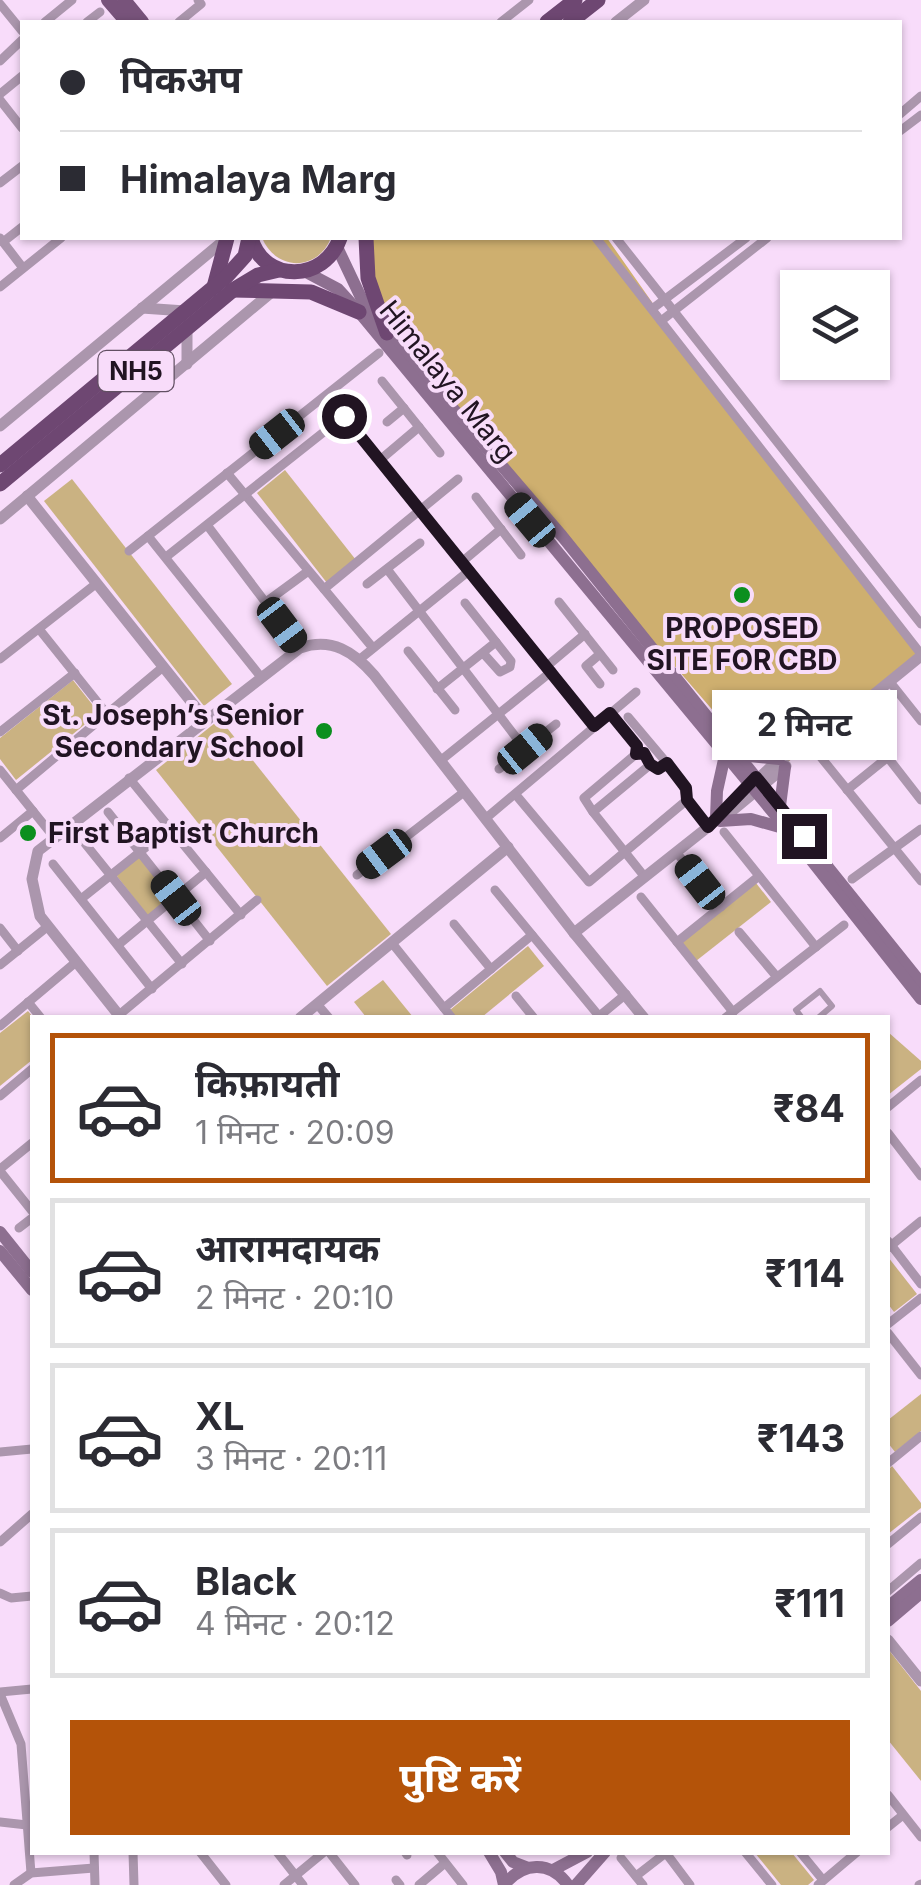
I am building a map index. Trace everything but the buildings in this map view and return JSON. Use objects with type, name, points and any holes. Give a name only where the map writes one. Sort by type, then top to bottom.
[{"type":"highway","points":[[549,20],[575,0]]},
{"type":"highway","points":[[573,20],[598,0]]},
{"type":"highway","points":[[214,287],[226,240]]},
{"type":"highway","name":"NH5","points":[[0,465],[214,287],[245,256],[249,240]]},
{"type":"highway","name":"NH5","points":[[251,240],[259,256],[279,270]]},
{"type":"highway","points":[[366,240],[368,278],[387,333]]},
{"type":"highway","points":[[306,272],[329,259],[338,242]]},
{"type":"highway","name":"NH5","points":[[0,484],[233,290],[258,275],[279,270],[306,272]]},
{"type":"highway","points":[[233,290],[310,292],[359,312]]},
{"type":"main road","name":"Himalaya Marg","points":[[338,242],[365,306],[562,536],[921,999]]},
{"type":"main road","name":"Himalaya Marg","points":[[306,272],[338,289],[359,312],[732,755]]},
{"type":"main road","points":[[780,806],[782,763],[732,755],[717,791],[717,825],[752,819],[786,828]]},
{"type":"main road","name":"Himalaya Marg","points":[[756,785],[780,806],[921,983]]},
{"type":"main road","points":[[0,1232],[6,1258],[30,1288]]},
{"type":"main road","points":[[6,1258],[30,1271]]},
{"type":"main road","points":[[890,1605],[921,1580]]},
{"type":"main road","points":[[890,1618],[921,1593]]},
{"type":"main road","points":[[491,1855],[504,1885],[526,1867]]},
{"type":"main road","points":[[507,1855],[526,1867],[553,1870],[581,1855]]},
{"type":"main road","points":[[576,1885],[603,1855]]},
{"type":"main road","points":[[553,1870],[568,1885]]},
{"type":"street","points":[[504,20],[529,0]]},
{"type":"street","points":[[619,20],[644,0]]},
{"type":"street","points":[[181,20],[202,1]]},
{"type":"street","points":[[46,20],[68,2]]},
{"type":"street","points":[[0,4],[20,29]]},
{"type":"street","points":[[0,61],[20,42]]},
{"type":"street","points":[[19,116],[0,97],[20,78]]},
{"type":"street","points":[[902,112],[921,96]]},
{"type":"street","points":[[0,184],[20,168]]},
{"type":"street","points":[[1,240],[24,268]]},
{"type":"street","points":[[0,287],[59,240]]},
{"type":"street","points":[[0,426],[225,240]]},
{"type":"street","points":[[574,933],[644,876],[717,825],[782,763],[811,745],[921,655],[598,240]]},
{"type":"street","points":[[618,240],[921,624]]},
{"type":"street","points":[[652,309],[743,240]]},
{"type":"street","points":[[661,321],[763,240]]},
{"type":"street","points":[[0,519],[275,290]]},
{"type":"street","points":[[142,308],[185,311]]},
{"type":"street","points":[[187,364],[188,328]]},
{"type":"street","points":[[129,551],[379,353]]},
{"type":"street","points":[[382,381],[440,453]]},
{"type":"street","points":[[328,395],[594,726]]},
{"type":"street","points":[[387,422],[404,408]]},
{"type":"street","points":[[166,558],[344,416]]},
{"type":"street","points":[[380,460],[418,427]]},
{"type":"street","points":[[227,473],[373,648]]},
{"type":"street","points":[[324,588],[458,479]]},
{"type":"street","points":[[27,496],[206,719]]},
{"type":"street","points":[[476,497],[521,555]]},
{"type":"street","points":[[206,524],[300,648]]},
{"type":"street","points":[[360,659],[420,611],[501,529]]},
{"type":"street","points":[[148,536],[261,677]]},
{"type":"street","points":[[367,584],[420,543]]},
{"type":"street","points":[[387,568],[525,749]]},
{"type":"street","points":[[266,602],[307,572]]},
{"type":"street","points":[[0,660],[97,583]]},
{"type":"street","points":[[559,602],[613,670]]},
{"type":"street","points":[[465,603],[511,661],[506,671],[496,669],[483,653]]},
{"type":"street","points":[[39,629],[107,714]]},
{"type":"street","points":[[440,761],[550,668],[584,634]]},
{"type":"street","points":[[438,689],[496,642]]},
{"type":"street","points":[[119,1015],[47,927],[34,898],[32,879],[38,851],[300,648],[327,644],[344,648],[360,659],[642,1015]]},
{"type":"street","points":[[408,651],[454,710]]},
{"type":"street","points":[[600,654],[586,666],[600,684]]},
{"type":"street","points":[[16,790],[164,666]]},
{"type":"street","points":[[0,732],[74,673]]},
{"type":"street","points":[[890,682],[921,721]]},
{"type":"street","points":[[486,819],[636,692]]},
{"type":"street","points":[[610,713],[637,746],[636,754]]},
{"type":"street","points":[[628,716],[686,788],[687,800],[717,825],[816,946]]},
{"type":"street","points":[[862,722],[921,800]]},
{"type":"street","points":[[499,770],[556,724]]},
{"type":"street","points":[[811,745],[921,882]]},
{"type":"street","points":[[644,876],[584,798],[636,754],[644,753],[658,769],[667,763]]},
{"type":"street","points":[[847,790],[888,757]]},
{"type":"street","points":[[593,812],[650,764]]},
{"type":"street","points":[[0,770],[53,836]]},
{"type":"street","points":[[910,786],[921,777]]},
{"type":"street","points":[[128,778],[241,915]]},
{"type":"street","points":[[356,875],[464,792]]},
{"type":"street","points":[[516,795],[590,882],[687,800]]},
{"type":"street","points":[[0,838],[33,811]]},
{"type":"street","points":[[108,812],[210,941]]},
{"type":"street","points":[[81,899],[170,828]]},
{"type":"street","points":[[852,878],[920,834]]},
{"type":"street","points":[[79,836],[182,964]]},
{"type":"street","points":[[304,1015],[508,847]]},
{"type":"street","points":[[676,852],[720,907]]},
{"type":"street","points":[[53,864],[152,989]]},
{"type":"street","points":[[118,946],[206,872]]},
{"type":"street","points":[[677,942],[759,876]]},
{"type":"street","points":[[495,890],[596,1015]]},
{"type":"street","points":[[640,897],[729,1015],[844,925]]},
{"type":"street","points":[[121,1015],[257,900]]},
{"type":"street","points":[[454,924],[491,969]]},
{"type":"street","points":[[0,966],[47,927]]},
{"type":"street","points":[[0,928],[18,951]]},
{"type":"street","points":[[739,932],[777,977]]},
{"type":"street","points":[[444,1008],[532,935]]},
{"type":"street","points":[[392,942],[450,1015]]},
{"type":"street","points":[[0,1026],[76,962]]},
{"type":"street","points":[[800,1015],[796,1010],[820,991],[832,1006],[822,1015]]},
{"type":"street","points":[[600,1015],[626,994]]},
{"type":"street","points":[[516,996],[532,1015]]},
{"type":"street","points":[[28,1002],[39,1015]]},
{"type":"street","points":[[317,1004],[326,1015]]},
{"type":"street","points":[[1,1093],[30,1071]]},
{"type":"street","points":[[890,1105],[921,1080]]},
{"type":"street","points":[[890,1135],[921,1176]]},
{"type":"street","points":[[30,1145],[0,1170],[30,1211]]},
{"type":"street","points":[[19,1228],[30,1216]]},
{"type":"street","points":[[890,1244],[921,1221]]},
{"type":"street","points":[[890,1246],[921,1284]]},
{"type":"street","points":[[890,1322],[921,1298]]},
{"type":"street","points":[[890,1336],[921,1375]]},
{"type":"street","points":[[890,1458],[921,1436]]},
{"type":"street","points":[[0,1452],[30,1449]]},
{"type":"street","points":[[0,1542],[30,1516]]},
{"type":"street","points":[[890,1542],[921,1516]]},
{"type":"street","points":[[890,1588],[921,1564]]},
{"type":"street","points":[[0,1593],[12,1598],[30,1596]]},
{"type":"street","points":[[890,1642],[921,1680]]},
{"type":"street","points":[[30,1689],[0,1693],[21,1744],[31,1873]]},
{"type":"street","points":[[890,1798],[921,1837]]},
{"type":"street","points":[[890,1825],[903,1815]]},
{"type":"street","points":[[0,1822],[28,1825]]},
{"type":"street","points":[[94,1855],[95,1885]]},
{"type":"street","points":[[133,1855],[134,1885]]},
{"type":"street","points":[[202,1855],[226,1885]]},
{"type":"street","points":[[278,1855],[302,1885]]},
{"type":"street","points":[[284,1885],[323,1855]]},
{"type":"street","points":[[329,1855],[349,1883]]},
{"type":"street","points":[[438,1855],[463,1885]]},
{"type":"street","points":[[622,1858],[640,1881],[664,1855]]},
{"type":"street","points":[[668,1855],[690,1885]]},
{"type":"street","points":[[747,1855],[772,1885]]},
{"type":"street","points":[[802,1855],[821,1883],[854,1855]]},
{"type":"street","points":[[419,1885],[445,1863]]},
{"type":"street","points":[[14,1885],[31,1873],[94,1868]]},
{"type":"street","points":[[56,1884],[58,1871]]},
{"type":"shaded area","points":[[263,240],[330,240],[325,249],[307,262],[286,261],[268,249]]},
{"type":"shaded area","points":[[366,240],[608,240],[727,409],[921,654],[783,766],[741,743],[387,333]]},
{"type":"shaded area","points":[[285,470],[356,560],[327,583],[257,493]]},
{"type":"shaded area","points":[[72,479],[232,684],[204,706],[44,501]]},
{"type":"shaded area","points":[[73,680],[99,713],[16,780],[0,759],[0,738]]},
{"type":"shaded area","points":[[220,719],[391,934],[327,986],[156,770]]},
{"type":"shaded area","points":[[139,857],[171,898],[148,916],[116,875]]},
{"type":"shaded area","points":[[756,883],[771,902],[696,961],[681,943]]},
{"type":"shaded area","points":[[528,946],[544,966],[484,1015],[454,1015],[450,1010]]},
{"type":"shaded area","points":[[383,980],[411,1015],[364,1015],[354,1002]]},
{"type":"shaded area","points":[[28,1011],[31,1015],[30,1062],[0,1086],[0,1033]]},
{"type":"shaded area","points":[[890,1034],[921,1061],[921,1069],[890,1093]]},
{"type":"shaded area","points":[[890,1260],[917,1294],[894,1312],[890,1307]]},
{"type":"shaded area","points":[[921,1394],[921,1431],[895,1452],[890,1446],[890,1418]]},
{"type":"shaded area","points":[[890,1468],[921,1503],[921,1508],[890,1532]]},
{"type":"shaded area","points":[[890,1652],[921,1691],[921,1781],[890,1742]]},
{"type":"shaded area","points":[[757,1855],[794,1855],[814,1880],[808,1885],[781,1885]]},
{"type":"place","name":"PROPOSED SITE FOR CBD","points":[[742,595]]},
{"type":"place","name":"St. Joseph’s Senior Secondary School","points":[[324,731]]},
{"type":"place","name":"First Baptist Church","points":[[28,833]]},
{"type":"route","points":[[344,416],[594,726],[610,713],[637,746],[636,754],[644,753],[658,769],[667,763],[686,788],[687,800],[708,827],[756,777],[804,836]]}]
